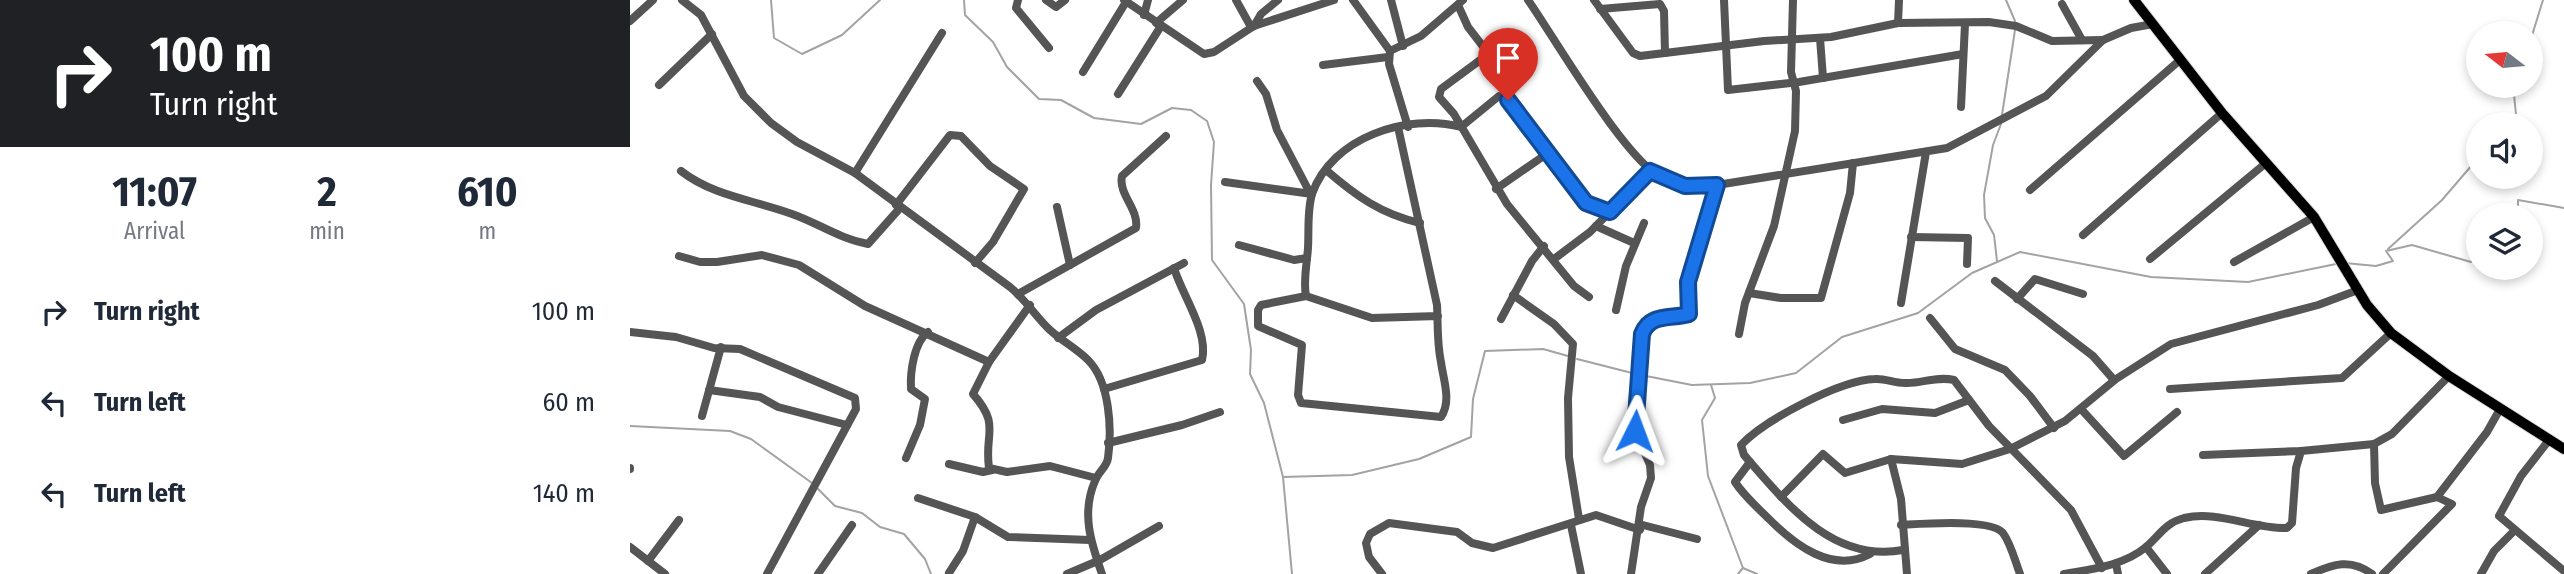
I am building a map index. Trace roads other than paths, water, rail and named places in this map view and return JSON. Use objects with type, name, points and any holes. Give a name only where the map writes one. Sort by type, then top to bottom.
[{"type":"main road","points":[[2134,0],[2222,114],[2314,216],[2358,289],[2391,334],[2449,376],[2564,449]]},
{"type":"street","points":[[630,21],[653,0]]},
{"type":"street","points":[[682,0],[696,9],[751,105],[797,142],[855,173],[1018,294],[1058,338],[1088,359],[1104,390],[1108,443],[1106,466],[1096,478],[1087,509],[1090,540],[1102,574]]},
{"type":"street","points":[[1018,0],[1016,8],[1049,48]]},
{"type":"street","points":[[1046,0],[1056,7],[1065,0]]},
{"type":"street","points":[[1144,15],[1148,0]]},
{"type":"street","points":[[1118,94],[1158,25],[1183,0]]},
{"type":"street","points":[[1236,0],[1253,27]]},
{"type":"street","points":[[1253,27],[1261,14],[1278,0]]},
{"type":"street","points":[[1083,72],[1125,1],[1204,54],[1214,52],[1253,27],[1334,0]]},
{"type":"street","points":[[1353,0],[1389,54],[1438,316],[1441,364],[1446,378],[1445,412],[1441,417],[1301,403],[1298,395],[1302,345],[1260,328],[1257,323],[1261,305],[1306,296],[1372,318],[1438,316]]},
{"type":"street","points":[[1391,0],[1404,46]]},
{"type":"street","points":[[1528,0],[1623,139],[1650,171],[1685,186],[1717,185],[1787,171],[1926,152],[1967,140],[2046,96],[2102,40]]},
{"type":"street","points":[[1594,0],[1636,56],[1819,38],[1898,23],[1989,22],[2016,26],[2052,41],[2102,40],[2131,28],[2153,24]]},
{"type":"street","points":[[1724,0],[1727,6],[1725,48],[1728,90],[1793,83],[1963,54]]},
{"type":"street","points":[[1739,334],[1749,293],[1768,246],[1795,131],[1793,0]]},
{"type":"street","points":[[1898,23],[1899,0]]},
{"type":"street","points":[[1323,65],[1389,54],[1427,31],[1460,2],[1488,55],[1505,75]]},
{"type":"street","points":[[2062,4],[2082,40]]},
{"type":"street","points":[[1600,9],[1660,5],[1664,11],[1665,52]]},
{"type":"street","points":[[1961,107],[1965,24]]},
{"type":"street","points":[[855,173],[942,33]]},
{"type":"street","points":[[659,85],[712,34]]},
{"type":"street","points":[[1819,38],[1823,78]]},
{"type":"street","points":[[1488,55],[1439,93],[1496,189],[1574,286],[1589,298]]},
{"type":"street","points":[[2030,190],[2180,60]]},
{"type":"street","points":[[1257,81],[1266,94],[1278,130],[1311,194]]},
{"type":"street","points":[[1306,296],[1311,194],[1326,170],[1355,141],[1403,127],[1441,124],[1461,127],[1499,96],[1504,96],[1586,203],[1610,212]]},
{"type":"street","points":[[2083,235],[2222,114]]},
{"type":"street","points":[[681,172],[699,186],[790,213],[859,242],[874,240],[950,135],[961,136],[990,166],[1024,189],[993,242],[975,263]]},
{"type":"street","points":[[1018,294],[1136,228],[1137,219],[1121,184],[1122,176],[1166,136]]},
{"type":"street","points":[[1901,303],[1926,152]]},
{"type":"street","points":[[1496,189],[1548,153]]},
{"type":"street","points":[[1749,293],[1781,298],[1821,298],[1850,193],[1853,163]]},
{"type":"street","points":[[2150,258],[2266,163]]},
{"type":"street","points":[[1326,170],[1366,203],[1396,218],[1420,223]]},
{"type":"street","points":[[1554,259],[1595,226],[1650,171]]},
{"type":"street","points":[[1225,182],[1311,194]]},
{"type":"street","points":[[1631,574],[1641,507],[1651,478],[1650,465],[1635,431],[1642,334],[1645,326],[1659,318],[1689,314],[1688,282],[1717,185]]},
{"type":"street","points":[[1057,207],[1070,265]]},
{"type":"street","points":[[2234,262],[2314,216]]},
{"type":"street","points":[[1616,310],[1622,278],[1644,223]]},
{"type":"street","points":[[1595,226],[1634,243]]},
{"type":"street","points":[[1911,237],[1968,238],[1967,264]]},
{"type":"street","points":[[1239,245],[1294,260],[1307,258]]},
{"type":"street","points":[[1500,319],[1544,246]]},
{"type":"street","points":[[679,256],[700,262],[718,262],[762,255],[799,265],[865,306],[928,332],[989,362]]},
{"type":"street","points":[[1058,338],[1096,310],[1184,263]]},
{"type":"street","points":[[1104,390],[1202,360],[1203,353],[1196,323],[1174,268]]},
{"type":"street","points":[[2017,299],[2035,279],[2083,294]]},
{"type":"street","points":[[1995,281],[2088,352],[2115,380]]},
{"type":"street","points":[[1781,497],[1823,454],[1845,473],[1891,459],[1962,464],[2010,449],[2054,428],[2115,380],[2171,344],[2318,305],[2358,289]]},
{"type":"street","points":[[1513,295],[1554,324],[1573,344],[1568,398],[1569,457],[1581,574]]},
{"type":"street","points":[[992,470],[988,464],[989,417],[983,404],[973,394],[989,362],[1030,305]]},
{"type":"street","points":[[1930,318],[1955,349],[2005,370],[2054,428]]},
{"type":"street","points":[[630,332],[740,349],[850,395],[858,402],[800,518],[767,574]]},
{"type":"street","points":[[906,458],[920,425],[925,399],[911,388],[909,371],[923,336],[928,332]]},
{"type":"street","points":[[2170,389],[2342,378],[2391,334]]},
{"type":"street","points":[[702,416],[722,347]]},
{"type":"street","points":[[2203,455],[2301,451],[2374,444],[2392,434],[2449,376]]},
{"type":"street","points":[[1870,554],[1830,536],[1801,518],[1750,462],[1740,447],[1743,442],[1834,388],[1875,379],[1905,383],[1948,378],[1954,380],[2010,449],[2071,510],[2102,568]]},
{"type":"street","points":[[709,390],[760,397],[778,407],[847,425]]},
{"type":"street","points":[[1843,420],[1882,409],[1935,413],[1969,400]]},
{"type":"street","points":[[2081,409],[2124,456],[2177,412]]},
{"type":"street","points":[[2437,497],[2487,432],[2500,409]]},
{"type":"street","points":[[1108,443],[1182,425],[1220,412]]},
{"type":"street","points":[[2549,440],[2521,476],[2499,513],[2564,571]]},
{"type":"street","points":[[2374,444],[2375,483],[2381,510],[2437,497],[2452,504],[2384,574]]},
{"type":"street","points":[[2064,574],[2116,564],[2146,547],[2170,522],[2188,517],[2209,516],[2287,528],[2292,523],[2296,468],[2301,451]]},
{"type":"street","points":[[1891,459],[1899,486],[1907,574]]},
{"type":"street","points":[[1750,462],[1735,482],[1798,549],[1824,561],[1846,563],[1857,563],[1870,554],[1903,550]]},
{"type":"street","points":[[949,464],[983,472],[1050,466],[1096,478]]},
{"type":"street","points":[[918,498],[975,517],[1008,537],[1090,540]]},
{"type":"street","points":[[1382,574],[1369,557],[1366,543],[1370,534],[1389,523],[1457,532],[1472,543],[1493,548],[1596,515],[1697,539]]},
{"type":"street","points":[[949,573],[964,551],[975,517]]},
{"type":"street","points":[[648,561],[679,520]]},
{"type":"street","points":[[1901,525],[1951,523],[1997,528],[2004,534],[2020,574]]},
{"type":"street","points":[[818,574],[852,525]]},
{"type":"street","points":[[2205,574],[2259,525]]},
{"type":"street","points":[[1068,574],[1158,526]]},
{"type":"street","points":[[2481,574],[2494,551],[2515,530]]},
{"type":"street","points":[[630,547],[665,574]]},
{"type":"street","points":[[2146,547],[2167,574]]},
{"type":"street","points":[[2311,574],[2345,563],[2353,563],[2372,574]]},
{"type":"street","points":[[2116,564],[2118,574]]},
{"type":"waterway","points":[[771,0],[774,38],[802,54],[842,35],[880,0]]},
{"type":"waterway","points":[[964,0],[965,15],[993,42],[1007,67],[1039,99],[1061,100],[1094,118],[1141,124],[1172,108],[1191,110],[1207,121],[1214,142],[1211,185],[1212,260],[1244,304],[1251,350],[1250,374],[1264,403],[1283,477],[1292,574]]},
{"type":"waterway","points":[[2006,0],[2015,21]]},
{"type":"waterway","points":[[2536,21],[2543,0]]},
{"type":"waterway","points":[[2002,115],[2015,30]]},
{"type":"waterway","points":[[2514,98],[2516,112]]},
{"type":"waterway","points":[[1997,261],[1994,235],[1985,218],[1984,195],[1993,145],[2001,124]]},
{"type":"waterway","points":[[2388,249],[2442,200],[2466,172]]},
{"type":"waterway","points":[[2518,203],[2518,200],[2535,203]]},
{"type":"waterway","points":[[2543,204],[2564,208]]},
{"type":"waterway","points":[[2345,263],[2376,266],[2393,261],[2386,251],[2412,245],[2466,261]]},
{"type":"waterway","points":[[1641,375],[1692,385],[1750,383],[1796,373],[1842,337],[1918,313],[1972,273],[2020,252],[2151,277],[2248,282],[2336,264]]},
{"type":"waterway","points":[[1283,477],[1352,475],[1419,459],[1471,437],[1473,399],[1485,351],[1543,349],[1568,356]]},
{"type":"waterway","points":[[1577,359],[1636,374]]},
{"type":"waterway","points":[[1711,385],[1715,398],[1702,420],[1708,476],[1743,568],[1738,574]]},
{"type":"waterway","points":[[630,426],[730,431],[751,439],[812,483]]},
{"type":"waterway","points":[[816,487],[835,506],[862,513],[880,527],[904,534],[925,559],[931,574]]},
{"type":"waterway","points":[[1743,568],[1757,574]]}]
